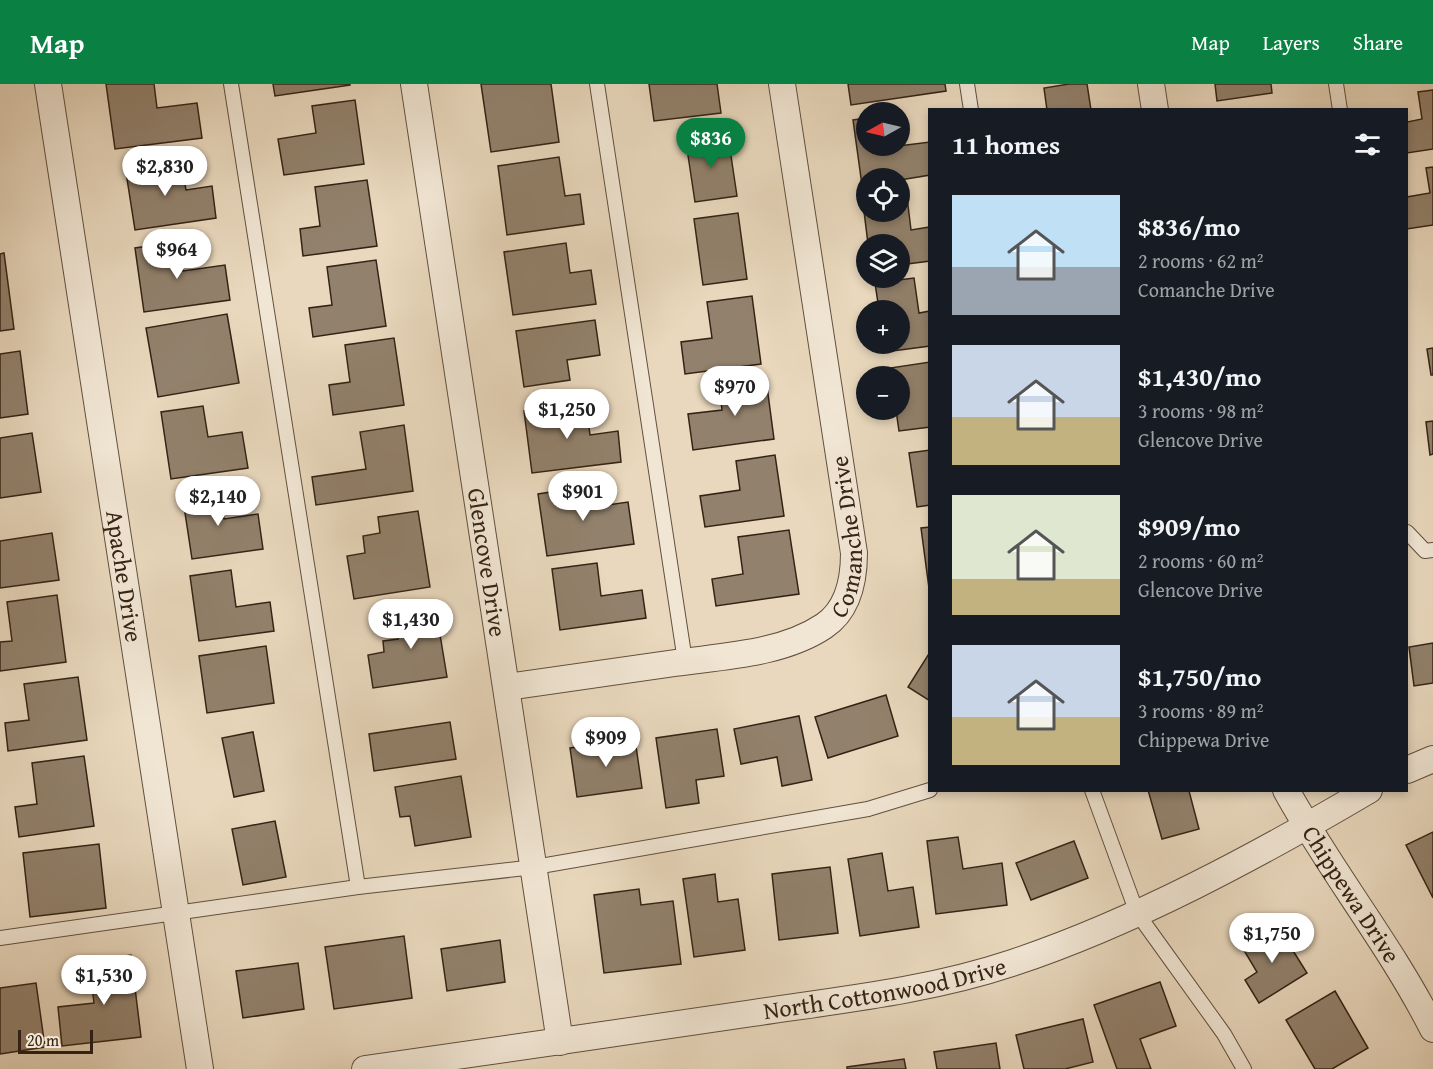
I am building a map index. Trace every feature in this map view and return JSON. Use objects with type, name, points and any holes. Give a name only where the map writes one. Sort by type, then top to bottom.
[{"type":"street","name":"Apache Drive","points":[[48,84],[200,1069]]},
{"type":"street","name":"Glencove Drive","points":[[414,84],[508,687],[560,1042]]},
{"type":"street","name":"Comanche Drive","points":[[508,687],[685,661],[797,641],[826,625],[846,600],[854,573],[854,553],[782,84]]},
{"type":"street","points":[[1151,84],[1155,108]]},
{"type":"street","points":[[1408,770],[1433,759]]},
{"type":"street","name":"Chippewa Drive","points":[[1287,792],[1306,827],[1396,964],[1433,1029]]},
{"type":"street","name":"North Cottonwood Drive","points":[[365,1069],[560,1042],[947,982],[1012,963],[1137,913],[1306,827],[1366,792]]},
{"type":"lane","points":[[231,84],[358,887]]},
{"type":"lane","points":[[597,84],[685,661]]},
{"type":"lane","points":[[968,84],[971,108]]},
{"type":"lane","points":[[1336,84],[1340,108]]},
{"type":"lane","points":[[1408,533],[1425,551],[1433,550]]},
{"type":"lane","points":[[0,938],[358,887],[535,867],[857,812],[928,791]]},
{"type":"lane","points":[[1093,792],[1137,913],[1224,1034],[1244,1069]]},
{"type":"building","points":[[106,84],[154,84],[157,108],[197,103],[202,138],[115,149]]},
{"type":"building","points":[[273,84],[350,84],[350,85],[275,96]]},
{"type":"building","points":[[481,84],[551,84],[559,142],[491,152]]},
{"type":"building","points":[[649,84],[717,84],[721,113],[654,121]]},
{"type":"building","points":[[848,84],[945,84],[946,91],[871,102],[856,102],[856,104],[851,105]]},
{"type":"building","points":[[1087,84],[1091,108],[1047,108],[1044,88]]},
{"type":"building","points":[[1215,84],[1271,84],[1272,93],[1217,101]]},
{"type":"building","points":[[1433,90],[1433,149],[1408,153],[1408,122],[1422,119],[1418,92]]},
{"type":"building","points":[[355,100],[364,164],[284,175],[278,139],[316,133],[312,106]]},
{"type":"building","points":[[853,120],[856,120],[856,142]]},
{"type":"building","points":[[728,136],[737,196],[695,202],[686,142]]},
{"type":"building","points":[[928,142],[928,175],[910,178],[910,168],[860,168],[858,156],[910,156],[910,144]]},
{"type":"building","points":[[559,157],[565,196],[580,194],[584,224],[507,235],[498,166]]},
{"type":"building","points":[[170,159],[173,176],[183,174],[186,190],[212,186],[216,218],[135,230],[125,166]]},
{"type":"building","points":[[1433,167],[1433,225],[1408,229],[1408,197],[1430,193],[1426,168]]},
{"type":"building","points":[[367,180],[377,246],[303,256],[300,229],[320,226],[315,187]]},
{"type":"building","points":[[738,213],[747,279],[703,285],[694,219]]},
{"type":"building","points":[[865,222],[910,222],[911,230],[928,227],[928,261],[910,264],[910,234],[867,234]]},
{"type":"building","points":[[178,242],[183,271],[225,265],[230,300],[144,312],[135,248]]},
{"type":"building","points":[[566,243],[570,273],[591,270],[596,304],[513,315],[504,252]]},
{"type":"building","points":[[4,253],[14,329],[0,331],[0,254]]},
{"type":"building","points":[[376,260],[386,326],[313,337],[309,308],[332,305],[327,267]]},
{"type":"building","points":[[914,278],[919,313],[928,311],[928,346],[910,349],[910,300],[878,300],[876,288],[910,288],[910,279]]},
{"type":"building","points":[[752,296],[761,364],[685,374],[681,342],[712,338],[707,302]]},
{"type":"building","points":[[227,314],[239,383],[158,397],[146,328]]},
{"type":"building","points":[[595,320],[600,355],[567,360],[570,380],[524,387],[516,331]]},
{"type":"building","points":[[394,338],[404,405],[333,415],[329,385],[350,382],[345,345]]},
{"type":"building","points":[[1433,348],[1433,375],[1431,375],[1427,349]]},
{"type":"building","points":[[20,351],[28,414],[0,418],[0,354]]},
{"type":"building","points":[[928,362],[928,427],[899,431],[897,420],[910,420],[910,366],[903,366]]},
{"type":"building","points":[[766,379],[774,439],[693,450],[688,414],[722,410],[719,385]]},
{"type":"building","points":[[586,403],[590,435],[618,431],[621,462],[532,473],[524,411]]},
{"type":"building","points":[[203,406],[208,437],[242,432],[248,468],[171,479],[161,412]]},
{"type":"building","points":[[1433,421],[1433,454],[1430,455],[1426,422]]},
{"type":"building","points":[[404,425],[413,491],[316,505],[312,477],[366,469],[360,432]]},
{"type":"building","points":[[32,433],[41,492],[0,498],[0,438]]},
{"type":"building","points":[[928,450],[928,505],[917,507],[909,453]]},
{"type":"building","points":[[775,455],[784,516],[705,527],[700,496],[740,490],[736,461]]},
{"type":"building","points":[[591,486],[594,507],[628,502],[634,544],[547,556],[538,494]]},
{"type":"building","points":[[220,488],[224,519],[258,514],[263,549],[192,559],[182,493]]},
{"type":"building","points":[[418,511],[430,587],[354,599],[347,556],[365,553],[363,536],[380,533],[378,517]]},
{"type":"building","points":[[928,527],[928,580],[921,528]]},
{"type":"building","points":[[789,530],[799,594],[716,606],[712,579],[743,574],[738,537]]},
{"type":"building","points":[[52,533],[59,580],[0,588],[0,541]]},
{"type":"building","points":[[597,563],[601,596],[642,590],[646,618],[560,630],[552,569]]},
{"type":"building","points":[[231,570],[236,607],[270,602],[274,631],[199,641],[190,576]]},
{"type":"building","points":[[57,595],[66,662],[0,671],[0,642],[12,641],[7,602]]},
{"type":"building","points":[[435,604],[447,677],[373,688],[368,655],[384,652],[383,641],[398,639],[394,610]]},
{"type":"building","points":[[1433,643],[1433,683],[1414,686],[1409,647]]},
{"type":"building","points":[[266,646],[274,703],[207,713],[199,656]]},
{"type":"building","points":[[928,655],[928,700],[908,687]]},
{"type":"building","points":[[78,677],[87,740],[8,751],[5,723],[29,720],[24,684]]},
{"type":"building","points":[[886,695],[898,736],[828,758],[815,717]]},
{"type":"building","points":[[799,716],[812,780],[782,786],[777,757],[741,764],[734,729]]},
{"type":"building","points":[[450,722],[456,759],[374,771],[369,734]]},
{"type":"building","points":[[717,729],[724,776],[696,780],[699,803],[666,808],[656,738]]},
{"type":"building","points":[[253,732],[264,791],[234,797],[222,738]]},
{"type":"building","points":[[635,739],[642,788],[577,797],[570,748]]},
{"type":"building","points":[[84,756],[94,826],[19,837],[15,807],[37,804],[32,763]]},
{"type":"building","points":[[461,776],[471,837],[415,846],[410,816],[400,817],[395,787]]},
{"type":"building","points":[[1149,792],[1189,792],[1199,829],[1162,839]]},
{"type":"building","points":[[275,821],[286,877],[243,885],[232,829]]},
{"type":"building","points":[[1433,832],[1433,898],[1406,845]]},
{"type":"building","points":[[958,837],[963,869],[1002,863],[1007,905],[936,914],[927,841]]},
{"type":"building","points":[[1074,841],[1088,878],[1031,900],[1016,863]]},
{"type":"building","points":[[99,844],[106,908],[30,917],[23,853]]},
{"type":"building","points":[[882,853],[888,891],[913,887],[919,927],[860,936],[848,859]]},
{"type":"building","points":[[830,867],[838,933],[779,940],[772,874]]},
{"type":"building","points":[[715,874],[718,902],[738,899],[745,950],[694,957],[683,879]]},
{"type":"building","points":[[639,889],[641,905],[673,901],[681,964],[604,973],[594,895]]},
{"type":"building","points":[[1277,925],[1307,973],[1259,1003],[1245,980],[1257,972],[1242,947]]},
{"type":"building","points":[[404,936],[412,998],[334,1009],[325,947]]},
{"type":"building","points":[[500,940],[505,982],[447,991],[441,949]]},
{"type":"building","points":[[131,955],[141,1037],[62,1046],[58,1007],[94,1003],[89,961]]},
{"type":"building","points":[[298,963],[304,1009],[243,1018],[236,971]]},
{"type":"building","points":[[1160,982],[1176,1026],[1140,1039],[1151,1069],[1117,1069],[1094,1005]]},
{"type":"building","points":[[36,983],[45,1047],[0,1054],[0,988]]},
{"type":"building","points":[[1335,991],[1368,1048],[1332,1069],[1315,1069],[1286,1020]]},
{"type":"building","points":[[1083,1019],[1093,1062],[1065,1069],[1024,1069],[1016,1035]]},
{"type":"building","points":[[996,1043],[1000,1069],[937,1069],[934,1052]]},
{"type":"building","points":[[904,1059],[906,1069],[847,1069],[847,1067]]}]
